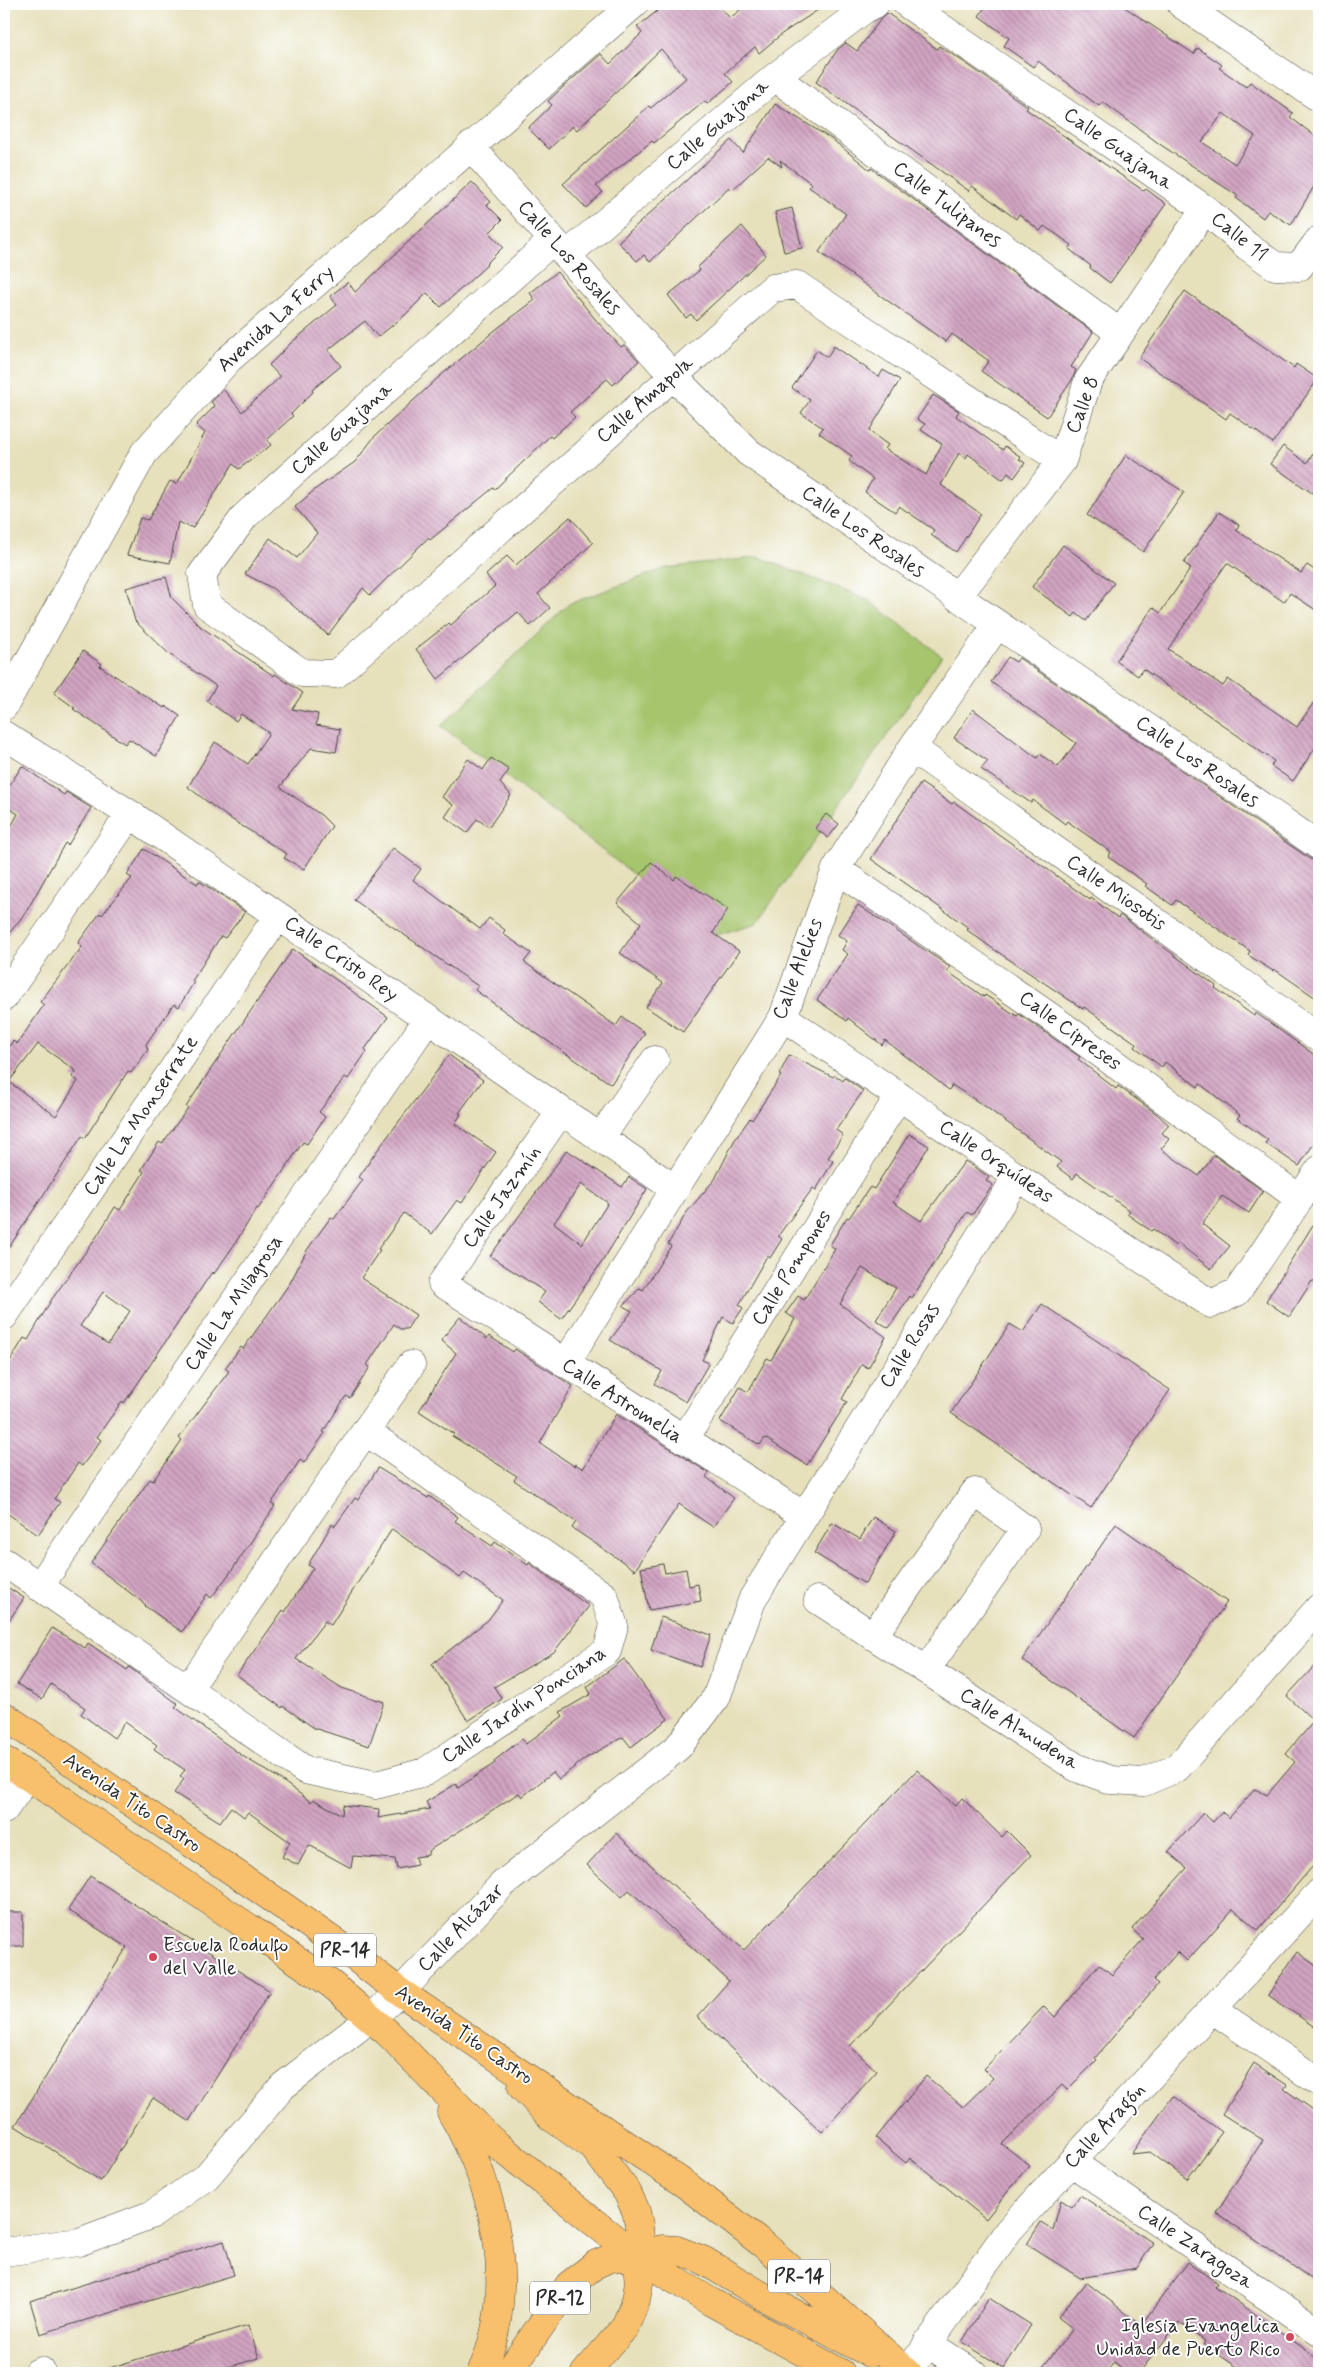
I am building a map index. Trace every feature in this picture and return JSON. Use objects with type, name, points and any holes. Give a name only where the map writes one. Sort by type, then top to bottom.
[{"type":"main road","name":"Avenida Tito Castro","points":[[4,1716],[340,1946],[400,1992],[629,2145],[713,2205],[764,2245],[907,2373]]},
{"type":"main road","name":"Avenida Tito Castro","points":[[4,1760],[331,1984],[372,2018],[490,2139],[636,2256],[712,2302],[841,2373]]},
{"type":"main road","points":[[499,2059],[551,2117],[593,2147],[617,2177],[636,2211],[640,2239],[636,2256],[639,2283],[630,2315],[625,2327],[585,2373]]},
{"type":"main road","points":[[434,2083],[465,2136],[481,2170],[496,2232],[500,2263],[499,2294],[495,2331],[481,2373]]},
{"type":"main road","points":[[636,2256],[662,2249],[688,2253],[907,2373]]},
{"type":"main road","name":"PR-12","points":[[508,2373],[569,2285],[603,2261],[610,2258],[636,2256]]},
{"type":"street","name":"Avenida La Ferry","points":[[4,706],[144,453],[229,359],[634,4]]},
{"type":"street","name":"Calle Guajana","points":[[248,634],[207,605],[202,574],[245,516],[560,248],[775,76],[865,9],[876,4]]},
{"type":"street","name":"Calle Guajana","points":[[907,4],[1205,209]]},
{"type":"street","points":[[1182,4],[1319,98]]},
{"type":"street","name":"Calle Tulipanes","points":[[775,76],[1120,332]]},
{"type":"street","name":"Calle Los Rosales","points":[[470,146],[672,375],[748,452],[1319,846]]},
{"type":"street","name":"Calle 11","points":[[1205,209],[1247,246],[1275,266],[1298,267],[1319,240]]},
{"type":"street","name":"Calle 8","points":[[957,597],[1062,461],[1088,381],[1205,209]]},
{"type":"street","name":"Calle Amapola","points":[[248,634],[302,673],[336,674],[672,375],[773,288],[797,285],[1062,461]]},
{"type":"street","name":"Calle Alelies","points":[[565,1364],[783,1017],[836,869],[912,748],[997,625]]},
{"type":"street","name":"Calle Cristo Rey","points":[[4,735],[130,814],[675,1188]]},
{"type":"street","name":"Calle Miosotis","points":[[912,748],[1319,1038]]},
{"type":"street","points":[[4,997],[130,814]]},
{"type":"street","name":"Calle Cipreses","points":[[836,869],[1059,1023],[1300,1199]]},
{"type":"street","name":"Calle La Monserrate","points":[[4,1316],[278,916]]},
{"type":"street","name":"Calle Orquídeas","points":[[783,1017],[1017,1177],[1211,1304],[1237,1292],[1300,1199]]},
{"type":"street","name":"Calle La Milagrosa","points":[[39,1587],[428,1019]]},
{"type":"street","points":[[600,1138],[654,1060]]},
{"type":"street","name":"Calle Pompones","points":[[684,1440],[899,1096]]},
{"type":"street","name":"Calle Jazmín","points":[[442,1283],[561,1111]]},
{"type":"street","points":[[1300,1199],[1319,1170]]},
{"type":"street","name":"Calle Rosas","points":[[804,1516],[1017,1177]]},
{"type":"street","name":"Calle Astromelia","points":[[442,1283],[565,1364],[804,1516]]},
{"type":"street","points":[[188,1689],[411,1365]]},
{"type":"street","name":"Calle Jardín Ponciana","points":[[4,1562],[305,1770],[376,1785],[426,1772],[607,1651],[614,1626],[604,1596],[365,1431]]},
{"type":"street","points":[[873,1636],[975,1492],[1025,1529],[926,1670]]},
{"type":"street","name":"Calle Alcázar","points":[[4,2252],[79,2242],[153,2214],[207,2176],[283,2086],[372,2018],[400,1992],[503,1884],[678,1747],[716,1698],[753,1598],[804,1516]]},
{"type":"street","name":"Calle Almudena","points":[[818,1600],[1077,1768],[1111,1780],[1144,1782],[1177,1768],[1319,1608]]},
{"type":"street","points":[[4,1810],[28,1776]]},
{"type":"street","name":"Calle Aragón","points":[[907,2373],[1009,2230],[1319,1893]]},
{"type":"street","points":[[1212,2009],[1319,2082]]},
{"type":"street","name":"Calle Zaragoza","points":[[1071,2162],[1319,2332]]},
{"type":"street","points":[[927,2343],[973,2373]]},
{"type":"green space","points":[[759,557],[868,600],[942,656],[757,923],[717,935],[660,895],[441,726],[569,604],[666,568]]},
{"type":"building","points":[[666,4],[717,4],[730,18],[748,4],[827,4],[783,33],[759,53],[755,47],[725,73],[733,82],[707,104],[705,101],[654,143],[652,141],[596,186],[603,192],[586,208],[563,184],[649,106],[651,108],[686,78],[661,49],[577,130],[573,126],[549,149],[528,128],[552,105],[548,101],[601,54],[610,64],[642,33],[637,27]]},
{"type":"building","points":[[987,4],[1120,4],[1194,54],[1198,48],[1222,65],[1219,68],[1246,87],[1250,82],[1293,113],[1290,117],[1319,139],[1319,178],[1291,225],[1268,211],[1263,218],[1236,198],[1238,196],[1161,145],[1103,102],[1099,106],[1038,61],[1033,67],[1004,46],[1009,38],[979,16]],"holes":[[[1223,113],[1255,136],[1235,164],[1202,142]]]},
{"type":"building","points":[[887,13],[937,49],[939,46],[964,62],[1028,107],[1026,109],[1074,143],[1166,204],[1110,283],[1069,249],[1072,245],[1044,226],[1040,231],[1019,214],[1016,219],[972,186],[969,191],[816,82],[838,49],[846,43],[857,51]]},
{"type":"building","points":[[775,104],[833,140],[870,170],[871,168],[1093,332],[1071,367],[1076,370],[1072,380],[1047,417],[981,371],[989,361],[952,334],[946,342],[819,252],[846,214],[809,187],[812,184],[780,160],[782,167],[768,157],[732,190],[729,187],[650,262],[644,255],[637,261],[618,242],[731,140],[743,153]]},
{"type":"building","points":[[472,182],[491,202],[487,205],[502,220],[489,233],[503,247],[487,265],[441,307],[427,293],[404,316],[378,337],[365,321],[328,350],[341,366],[312,390],[313,392],[291,414],[293,416],[267,440],[271,445],[239,469],[233,464],[193,528],[178,522],[170,563],[127,555],[140,518],[148,520],[170,481],[177,484],[205,433],[196,425],[215,406],[211,402],[224,390],[242,412],[280,377],[269,365],[292,342],[337,305],[330,296],[348,282],[355,292]]},
{"type":"building","points":[[792,208],[802,248],[784,252],[775,212]]},
{"type":"building","points":[[742,226],[766,255],[696,320],[691,314],[686,318],[668,295],[700,270],[698,267]]},
{"type":"building","points":[[557,272],[595,319],[621,347],[624,345],[639,361],[613,385],[607,379],[570,412],[575,417],[552,438],[550,436],[495,489],[493,488],[430,540],[428,538],[370,595],[363,588],[328,635],[272,588],[245,574],[270,538],[297,558],[317,533],[295,507],[317,488],[355,462],[375,436],[439,377],[535,300],[530,293]]},
{"type":"building","points":[[1185,291],[1294,368],[1296,364],[1318,379],[1273,443],[1230,413],[1226,419],[1139,358]]},
{"type":"building","points":[[834,346],[879,377],[883,370],[900,380],[869,431],[888,445],[885,449],[926,475],[942,444],[921,430],[925,424],[917,419],[933,395],[959,411],[956,416],[1003,450],[1005,446],[1021,457],[1019,459],[1025,463],[1014,478],[1008,473],[1003,480],[968,454],[966,458],[959,453],[941,485],[981,514],[956,552],[931,535],[934,530],[899,506],[895,512],[865,492],[873,479],[849,461],[852,456],[819,433],[823,428],[801,413],[810,400],[792,388],[817,350],[827,357]]},
{"type":"building","points":[[1319,445],[1319,483],[1312,493],[1270,464],[1283,446],[1307,463]]},
{"type":"building","points":[[1126,455],[1184,492],[1143,552],[1087,515]]},
{"type":"building","points":[[1219,512],[1239,525],[1236,530],[1301,573],[1307,565],[1319,573],[1319,612],[1290,593],[1284,602],[1227,563],[1168,649],[1223,686],[1228,679],[1297,727],[1319,695],[1319,742],[1293,781],[1271,766],[1274,761],[1143,669],[1138,676],[1116,661],[1153,607],[1160,613],[1191,568],[1184,563]]},
{"type":"building","points":[[570,517],[593,543],[538,594],[550,608],[530,626],[518,612],[438,679],[416,649],[449,623],[451,625],[495,586],[486,575],[507,556],[516,565]]},
{"type":"building","points":[[1063,545],[1114,583],[1086,621],[1076,613],[1073,617],[1032,587]]},
{"type":"building","points":[[166,577],[172,598],[201,627],[303,693],[292,709],[318,714],[316,725],[340,729],[336,752],[311,748],[280,787],[321,815],[332,826],[304,869],[284,858],[287,854],[226,816],[188,787],[215,742],[248,764],[269,733],[241,714],[236,721],[207,701],[216,686],[169,654],[135,621],[126,588]]},
{"type":"building","points":[[83,651],[102,664],[100,666],[164,708],[165,706],[180,716],[156,756],[129,739],[125,744],[73,709],[75,708],[54,693]]},
{"type":"building","points":[[1008,657],[1016,662],[1019,658],[1310,859],[1319,861],[1319,1000],[1274,969],[1273,971],[1248,955],[1250,951],[1176,900],[1172,905],[1145,886],[1147,884],[1108,857],[1111,852],[1067,821],[1065,824],[1033,800],[1031,803],[981,769],[988,761],[954,738],[973,709],[1037,758],[1040,754],[1058,767],[1076,743],[991,682]]},
{"type":"building","points":[[491,758],[509,770],[500,783],[511,795],[489,827],[477,819],[467,833],[445,817],[453,805],[442,797],[468,759],[483,770]]},
{"type":"building","points":[[22,766],[64,795],[66,792],[91,808],[68,845],[65,843],[26,912],[4,940],[4,839],[18,814],[4,805],[4,794]]},
{"type":"building","points":[[921,783],[952,804],[954,802],[1090,900],[1091,898],[1118,918],[1120,915],[1216,986],[1215,988],[1254,1016],[1256,1013],[1319,1058],[1319,1136],[1299,1166],[1265,1143],[1268,1140],[1237,1118],[1240,1115],[1200,1084],[1198,1087],[1165,1062],[1162,1067],[1135,1047],[1137,1044],[1084,1007],[1083,1009],[992,948],[967,930],[969,928],[871,859]]},
{"type":"building","points":[[826,814],[839,824],[828,838],[815,828]]},
{"type":"building","points":[[393,848],[421,869],[413,880],[480,929],[489,918],[505,930],[503,934],[531,953],[524,962],[616,1026],[622,1017],[645,1033],[611,1084],[521,1023],[475,990],[478,986],[354,900]]},
{"type":"building","points":[[144,849],[197,884],[199,881],[245,912],[225,938],[221,936],[192,981],[194,982],[179,1007],[174,1004],[146,1044],[148,1050],[131,1073],[128,1071],[85,1138],[82,1136],[4,1255],[4,1053],[13,1041],[17,1044],[44,1005],[40,1002],[82,947],[78,943],[100,913],[102,915],[132,878],[127,875]],"holes":[[[38,1044],[76,1071],[72,1077],[78,1081],[56,1116],[9,1082]]]},
{"type":"building","points":[[651,862],[674,880],[676,876],[728,909],[713,933],[739,951],[683,1032],[646,1007],[663,983],[620,953],[641,923],[617,903]]},
{"type":"building","points":[[858,905],[950,967],[947,971],[984,997],[985,995],[1017,1016],[1019,1014],[1080,1057],[1078,1059],[1116,1089],[1118,1086],[1157,1114],[1169,1125],[1162,1133],[1169,1139],[1161,1149],[1199,1176],[1214,1155],[1263,1191],[1249,1213],[1222,1196],[1202,1224],[1230,1246],[1211,1269],[1178,1243],[1176,1246],[1153,1229],[1151,1231],[1127,1214],[1130,1211],[1077,1173],[1073,1179],[1057,1167],[1061,1162],[986,1107],[952,1085],[949,1090],[885,1040],[882,1045],[848,1018],[847,1021],[817,1000],[848,954],[842,950],[847,941],[838,935]]},
{"type":"building","points":[[293,949],[388,1017],[365,1049],[367,1051],[348,1079],[345,1077],[319,1112],[325,1117],[307,1144],[303,1142],[214,1274],[212,1272],[124,1403],[122,1401],[97,1437],[101,1440],[82,1466],[78,1463],[54,1499],[60,1502],[38,1535],[4,1511],[4,1371],[24,1338],[28,1340],[52,1299],[97,1236],[115,1207],[120,1210],[144,1172],[141,1170],[159,1142],[162,1144],[188,1108],[186,1107]],"holes":[[[103,1292],[130,1311],[108,1344],[80,1326]]]},
{"type":"building","points":[[449,1055],[483,1080],[459,1113],[461,1114],[455,1124],[496,1152],[462,1203],[457,1200],[432,1234],[404,1213],[378,1249],[380,1250],[361,1278],[416,1315],[407,1329],[400,1329],[394,1324],[367,1365],[370,1367],[350,1398],[346,1396],[323,1432],[325,1433],[304,1463],[300,1460],[271,1504],[275,1506],[232,1570],[211,1598],[207,1594],[182,1632],[145,1606],[91,1563],[150,1479],[153,1481],[182,1440],[179,1438],[229,1371],[225,1368],[241,1347],[243,1349],[290,1283],[307,1250],[331,1217],[334,1219],[363,1180],[359,1177],[376,1152]]},
{"type":"building","points":[[789,1055],[833,1077],[835,1075],[843,1081],[845,1078],[863,1091],[836,1130],[843,1135],[828,1158],[833,1161],[816,1190],[813,1188],[778,1236],[782,1239],[770,1258],[767,1256],[739,1305],[743,1308],[733,1323],[723,1317],[702,1360],[709,1363],[686,1402],[655,1384],[662,1371],[610,1340],[632,1311],[623,1306],[640,1288],[643,1290],[671,1246],[668,1244],[687,1212],[715,1179],[734,1141],[750,1118],[752,1120],[781,1076],[779,1075]]},
{"type":"building","points":[[909,1134],[929,1146],[893,1202],[921,1221],[965,1161],[989,1177],[986,1181],[993,1185],[972,1215],[967,1212],[912,1298],[910,1296],[889,1328],[876,1320],[896,1288],[862,1268],[840,1304],[886,1337],[868,1368],[862,1364],[842,1399],[847,1402],[807,1465],[765,1438],[760,1445],[720,1421],[740,1387],[748,1392],[767,1358],[771,1360],[795,1319],[786,1313],[798,1296],[804,1300],[835,1249],[830,1245],[847,1217],[849,1218],[870,1187],[874,1189]]},
{"type":"building","points":[[567,1150],[622,1187],[629,1177],[647,1189],[602,1262],[561,1319],[538,1302],[545,1292],[490,1256]],"holes":[[[581,1184],[608,1203],[582,1244],[554,1223]]]},
{"type":"building","points":[[1319,1215],[1319,1285],[1312,1281],[1289,1317],[1266,1301]]},
{"type":"building","points":[[1042,1304],[1170,1390],[1091,1508],[951,1413],[1010,1324],[1023,1332]]},
{"type":"building","points":[[460,1317],[487,1339],[489,1336],[513,1352],[515,1349],[573,1386],[540,1443],[574,1466],[575,1464],[583,1469],[616,1414],[709,1473],[706,1477],[734,1498],[713,1527],[679,1504],[635,1570],[572,1528],[576,1522],[514,1480],[517,1476],[452,1436],[454,1434],[419,1411],[456,1353],[441,1340]]},
{"type":"building","points":[[378,1468],[428,1498],[429,1496],[458,1517],[455,1521],[492,1546],[495,1542],[528,1565],[529,1563],[589,1606],[554,1652],[494,1687],[502,1699],[468,1721],[432,1664],[488,1620],[503,1600],[464,1573],[460,1578],[392,1529],[331,1625],[325,1621],[296,1659],[342,1688],[384,1702],[369,1746],[314,1728],[283,1706],[282,1708],[237,1675],[283,1610],[285,1612],[313,1568],[308,1565],[332,1524],[335,1526],[355,1498],[358,1500]]},
{"type":"building","points":[[873,1517],[896,1531],[865,1584],[814,1553],[832,1523],[860,1539]]},
{"type":"building","points":[[1116,1524],[1227,1602],[1134,1738],[1022,1660]]},
{"type":"building","points":[[663,1564],[665,1573],[686,1569],[689,1586],[698,1584],[701,1601],[649,1610],[641,1568]]},
{"type":"building","points":[[4,1585],[24,1598],[4,1628]]},
{"type":"building","points":[[661,1617],[711,1635],[700,1667],[651,1650]]},
{"type":"building","points":[[52,1628],[85,1648],[88,1643],[127,1670],[129,1667],[178,1704],[175,1707],[244,1757],[277,1777],[311,1802],[313,1799],[342,1815],[343,1805],[379,1809],[378,1818],[430,1809],[426,1802],[456,1784],[458,1788],[495,1763],[494,1761],[522,1739],[526,1744],[563,1716],[560,1712],[591,1694],[587,1687],[624,1659],[668,1719],[631,1747],[623,1737],[586,1758],[559,1779],[553,1772],[522,1797],[519,1793],[428,1851],[428,1855],[415,1857],[417,1865],[397,1869],[395,1859],[353,1856],[351,1868],[309,1845],[298,1865],[282,1857],[290,1842],[248,1812],[244,1817],[231,1807],[220,1822],[174,1793],[184,1779],[180,1776],[185,1770],[154,1749],[157,1745],[125,1722],[114,1738],[81,1714],[85,1708],[51,1684],[42,1699],[17,1684]]},
{"type":"building","points":[[1319,1661],[1319,1859],[1258,1930],[1233,1909],[1187,1961],[1178,1952],[1153,1980],[1158,1984],[1095,2058],[1097,2060],[1067,2090],[1062,2085],[1002,2144],[1029,2165],[986,2219],[910,2158],[906,2163],[876,2138],[926,2076],[963,2107],[993,2078],[984,2069],[1044,2006],[1055,2017],[1099,1964],[1112,1975],[1143,1939],[1132,1929],[1187,1868],[1168,1852],[1203,1813],[1213,1822],[1222,1812],[1229,1818],[1255,1789],[1267,1795],[1295,1762],[1286,1754],[1314,1721],[1287,1696]]},
{"type":"building","points":[[917,1770],[955,1806],[962,1798],[1002,1837],[1007,1831],[1031,1855],[850,2046],[877,2071],[822,2132],[697,2017],[729,1981],[629,1890],[622,1897],[587,1865],[616,1833],[744,1950]]},
{"type":"building","points":[[90,1876],[270,1991],[189,2121],[153,2098],[101,2181],[15,2126],[127,1947],[68,1910]]},
{"type":"building","points":[[4,1912],[23,1912],[23,1946],[4,1946]]},
{"type":"building","points":[[1297,1952],[1319,1968],[1319,2030],[1268,1995]]},
{"type":"building","points":[[1254,2063],[1287,2085],[1284,2089],[1319,2114],[1319,2284],[1216,2213],[1263,2140],[1222,2114]]},
{"type":"building","points":[[1173,2096],[1222,2132],[1187,2179],[1150,2152],[1131,2154]]},
{"type":"building","points":[[1080,2195],[1153,2243],[1137,2268],[1080,2278],[1027,2244],[1041,2222],[1053,2230],[1061,2200],[1072,2207]]},
{"type":"building","points":[[224,2241],[234,2275],[40,2334],[30,2301]]},
{"type":"building","points":[[1188,2262],[1217,2283],[1215,2286],[1319,2359],[1319,2373],[1246,2373],[1203,2344],[1205,2342],[1179,2322],[1139,2373],[1128,2373],[1114,2362],[1106,2373],[1038,2373],[1073,2329],[1058,2317],[1086,2282],[1141,2325]]},
{"type":"building","points":[[989,2298],[1031,2325],[1004,2368],[962,2342]]},
{"type":"building","points":[[248,2325],[259,2358],[208,2373],[106,2373],[106,2369]]},
{"type":"place","name":"Escuela Rodulfo del Valle","points":[[153,1957]]},
{"type":"place","name":"Iglesia Evangelica Unidad de Puerto Rico","points":[[1290,2337]]}]
